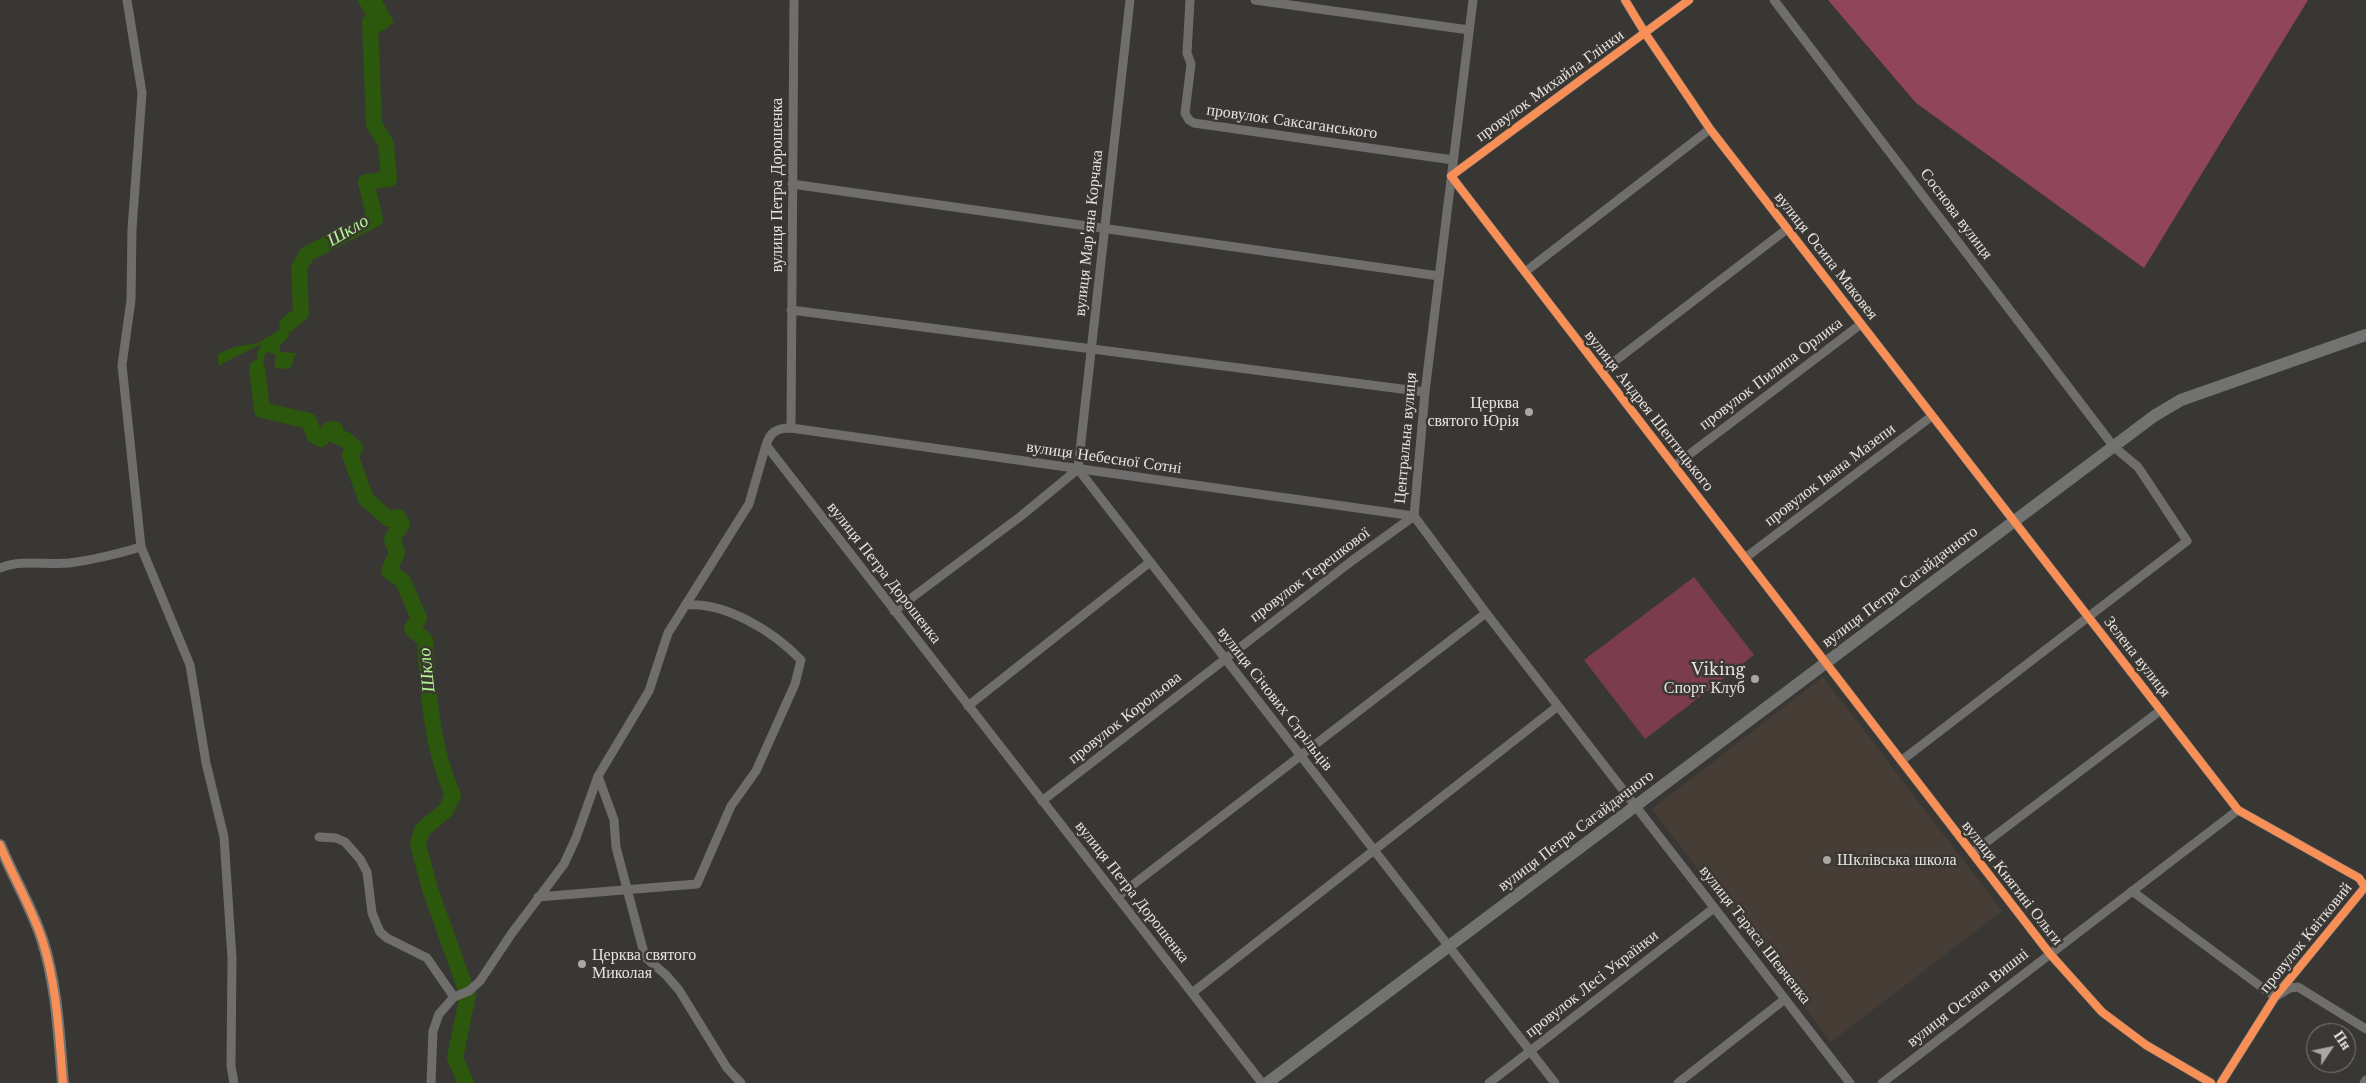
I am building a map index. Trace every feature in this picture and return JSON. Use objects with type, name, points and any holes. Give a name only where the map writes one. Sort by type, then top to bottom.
[{"type":"street","points":[[127,0],[142,93],[132,229],[131,300],[122,364],[140,548],[190,665],[206,763],[224,838],[230,895],[232,958],[231,1066],[234,1083]]},
{"type":"street","name":"вулиця Петра Дорошенка","points":[[791,428],[794,0]]},
{"type":"street","name":"вулиця Мар'яна Корчака","points":[[1078,469],[1130,0]]},
{"type":"street","name":"провулок Саксаганського","points":[[1190,0],[1186,53],[1191,64],[1185,112],[1190,120],[1453,160]]},
{"type":"street","points":[[1255,0],[1469,30]]},
{"type":"street","name":"Центральна вулиця","points":[[1473,0],[1425,392],[1414,516],[1486,613],[1635,806]]},
{"type":"street","name":"вулиця Осипа Маковея","points":[[1625,0],[1710,129],[2014,522]]},
{"type":"street","name":"провулок Михайла Глінки","points":[[1451,176],[1689,0]]},
{"type":"street","name":"Соснова вулиця","points":[[1774,0],[2114,446],[2138,467],[2187,541],[2088,617]]},
{"type":"street","points":[[1525,272],[1710,129]]},
{"type":"street","name":"вулиця Андрея Шептицького","points":[[1451,176],[1826,663]]},
{"type":"street","points":[[792,184],[1439,276]]},
{"type":"street","points":[[1602,371],[1787,229]]},
{"type":"street","points":[[792,310],[1425,392]]},
{"type":"street","name":"провулок Пилипа Орлика","points":[[1674,466],[1861,324]]},
{"type":"street","name":"вулиця Петра Сагайдачного","points":[[1267,1083],[2154,416],[2181,400],[2366,335]]},
{"type":"street","name":"провулок Івана Мазепи","points":[[1745,558],[1932,416]]},
{"type":"street","points":[[432,1083],[433,1031],[439,1014],[454,997],[469,991],[480,980],[538,897],[564,864],[576,838],[598,776],[649,691],[668,633],[749,504],[766,445],[773,432],[780,428],[791,428]]},
{"type":"street","name":"вулиця Небесної Сотні","points":[[791,428],[1414,516]]},
{"type":"street","name":"вулиця Петра Дорошенка","points":[[766,445],[1262,1083]]},
{"type":"street","points":[[894,611],[1021,516],[1078,469]]},
{"type":"street","name":"вулиця Січових Стрільців","points":[[1078,469],[1555,1083]]},
{"type":"street","name":"провулок Терешкової","points":[[1225,659],[1414,516]]},
{"type":"street","name":"Зелена вулиця","points":[[2014,522],[2238,810]]},
{"type":"street","points":[[0,568],[18,563],[68,563],[140,548]]},
{"type":"street","points":[[968,706],[1150,562]]},
{"type":"street","points":[[538,897],[697,884],[731,806],[756,771],[795,684],[801,660],[789,648],[751,622],[702,603],[685,604]]},
{"type":"street","points":[[1117,897],[1486,613]]},
{"type":"street","points":[[1901,761],[2088,617]]},
{"type":"street","name":"провулок Корольова","points":[[1042,801],[1225,659]]},
{"type":"street","name":"вулиця Княгині Ольги","points":[[1826,663],[2050,954],[2102,1012],[2146,1045],[2211,1083]]},
{"type":"street","points":[[1192,993],[1558,706]]},
{"type":"street","points":[[1972,853],[2160,710]]},
{"type":"street","points":[[598,776],[614,820],[616,847],[645,957],[678,990],[727,1068],[740,1083]]},
{"type":"street","name":"вулиця Тараса Шевченка","points":[[1635,806],[1850,1083]]},
{"type":"street","name":"вулиця Остапа Вишні","points":[[1882,1083],[2238,810]]},
{"type":"street","name":"провулок Квітковий","points":[[2221,1083],[2275,997],[2365,886],[2360,878],[2238,810]]},
{"type":"street","points":[[319,837],[336,838],[345,842],[367,872],[372,914],[380,932],[387,938],[427,958],[454,997]]},
{"type":"street","points":[[0,845],[26,898],[50,970],[57,1014],[63,1083]]},
{"type":"street","points":[[2132,891],[2275,997],[2290,988],[2298,987],[2366,1029]]},
{"type":"street","name":"провулок Лесі Українки","points":[[1489,1083],[1714,908]]},
{"type":"street","points":[[1678,1083],[1785,999]]},
{"type":"shaded area","points":[[357,0],[382,0],[394,22],[385,30],[376,33]]},
{"type":"shaded area","points":[[1828,0],[2308,0],[2144,268],[1916,103]]},
{"type":"shaded area","points":[[287,325],[289,336],[280,346],[280,352],[296,353],[290,369],[275,368],[275,354],[266,352],[261,369],[257,368],[258,351],[261,344],[218,366],[218,354],[234,347],[258,343]]},
{"type":"shaded area","points":[[1694,577],[1754,655],[1645,739],[1584,660]]},
{"type":"shaded area","name":"Шклівська школа","points":[[1823,677],[2002,911],[1831,1042],[1652,809]]},
{"type":"waterway","name":"Шкло","points":[[287,325],[301,313],[299,268],[307,254],[375,219],[366,182],[389,179],[386,144],[374,124],[370,22]]},
{"type":"waterway","name":"Шкло","points":[[257,368],[262,410],[309,421],[314,435],[321,439],[329,430],[335,429],[336,436],[346,440],[355,448],[350,455],[366,499],[389,519],[398,517],[402,524],[392,539],[397,553],[389,571],[403,581],[419,618],[412,629],[425,640],[429,699],[435,738],[453,795],[446,810],[422,830],[418,845],[431,892],[466,990]]},
{"type":"waterway","name":"Шкло","points":[[466,1083],[455,1058],[468,994]]},
{"type":"cycle path","points":[[1625,0],[1710,129],[2238,810],[2359,878],[2365,887],[2275,997],[2221,1083]]},
{"type":"cycle path","points":[[1689,0],[1451,176],[2050,954],[2102,1012],[2146,1045],[2211,1083]]},
{"type":"cycle path","points":[[0,845],[33,915],[47,956],[57,1010],[63,1083]]},
{"type":"place","name":"Церква святого Юрія","points":[[1529,412]]},
{"type":"place","name":"Viking Спорт Клуб","points":[[1755,679]]},
{"type":"place","name":"Шклівська школа","points":[[1827,860]]},
{"type":"place","name":"Церква святого Миколая","points":[[582,964]]}]
